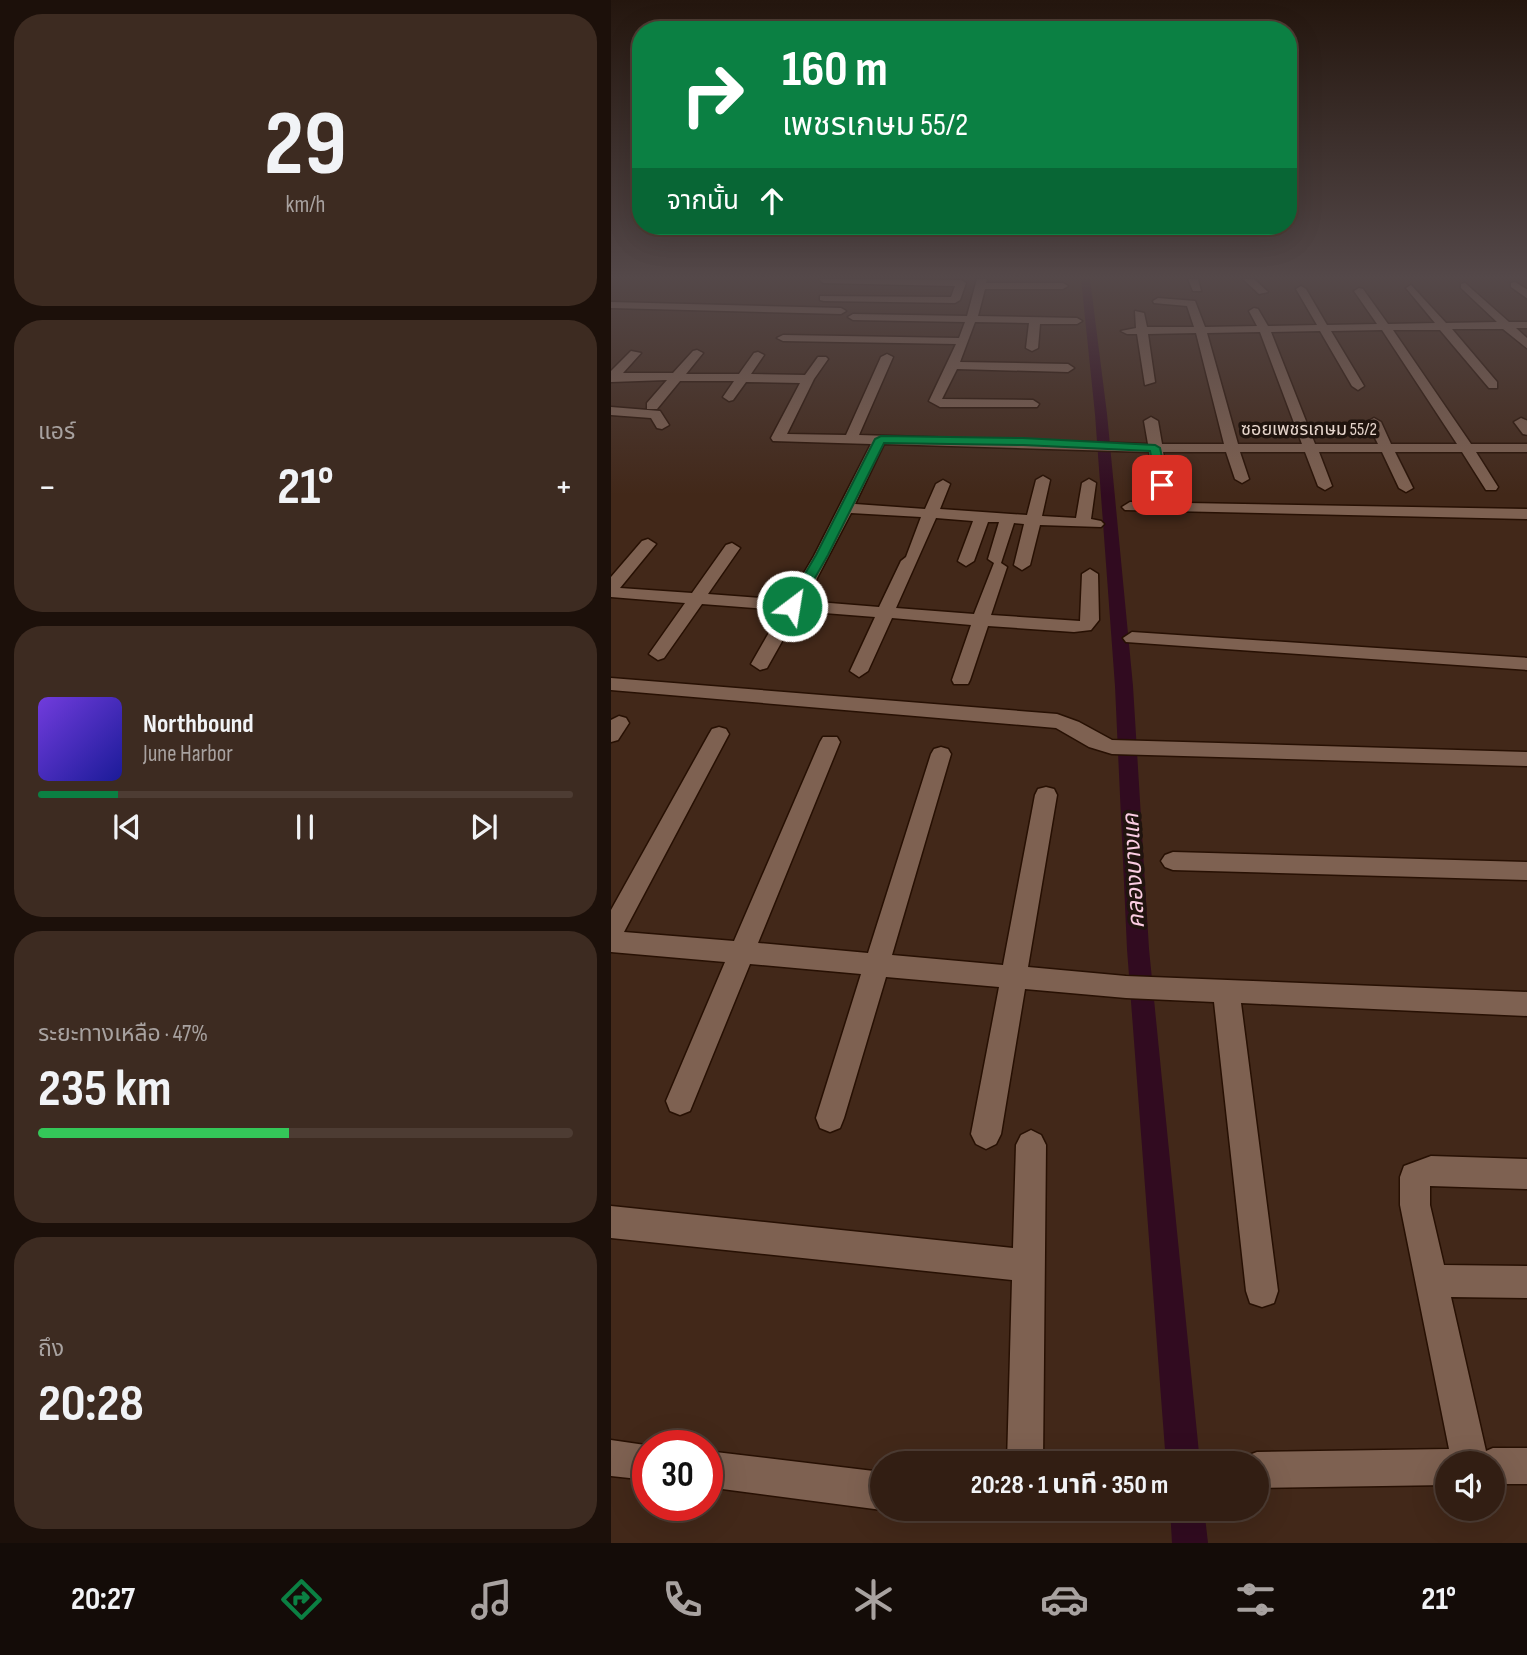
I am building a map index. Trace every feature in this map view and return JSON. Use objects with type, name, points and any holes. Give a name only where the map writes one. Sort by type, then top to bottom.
[{"type":"street","points":[[961,351],[935,402],[1033,404]]},
{"type":"street","points":[[1145,351],[1149,382]]},
{"type":"street","points":[[1206,351],[1231,448],[1242,479]]},
{"type":"street","points":[[1273,351],[1325,486]]},
{"type":"street","points":[[1338,351],[1358,386]]},
{"type":"street","points":[[1403,351],[1491,487]]},
{"type":"street","points":[[1465,351],[1493,385]]},
{"type":"street","points":[[652,406],[697,353]]},
{"type":"street","points":[[612,377],[635,354]]},
{"type":"street","points":[[729,397],[757,355]]},
{"type":"street","points":[[851,439],[886,357]]},
{"type":"street","points":[[612,377],[808,379],[822,359]]},
{"type":"street","points":[[955,365],[1068,368]]},
{"type":"street","name":"ซอยเพชรเกษม 55/2","points":[[808,379],[778,438],[881,439],[943,425],[1114,447],[1527,448]]},
{"type":"street","points":[[611,411],[655,414],[662,425]]},
{"type":"street","points":[[1151,421],[1162,485]]},
{"type":"street","points":[[1374,422],[1406,488]]},
{"type":"street","points":[[760,663],[881,439]]},
{"type":"street","points":[[1022,565],[1043,480]]},
{"type":"street","points":[[846,508],[1090,524],[1089,483]]},
{"type":"street","points":[[859,671],[943,484]]},
{"type":"street","points":[[1130,507],[1527,514]]},
{"type":"street","points":[[966,561],[982,516]]},
{"type":"street","points":[[960,680],[997,563],[1008,518]]},
{"type":"street","points":[[611,590],[648,544]]},
{"type":"street","points":[[658,654],[732,548]]},
{"type":"street","points":[[611,590],[792,606],[1085,626],[1090,620],[1090,574]]},
{"type":"street","points":[[1132,638],[1527,664]]},
{"type":"street","points":[[611,684],[1057,722],[1079,728],[1089,739],[1100,745],[1119,747],[1527,759]]},
{"type":"street","points":[[611,933],[719,734]]},
{"type":"street","points":[[680,1101],[830,742]]},
{"type":"street","points":[[830,1118],[941,754]]},
{"type":"street","points":[[986,1134],[1046,795]]},
{"type":"street","points":[[1173,861],[1527,871]]},
{"type":"street","points":[[611,941],[1160,989],[1527,1003]]},
{"type":"street","points":[[1226,991],[1262,1291]]},
{"type":"street","points":[[1025,1451],[1031,1146]]},
{"type":"street","points":[[1467,1451],[1415,1205],[1415,1177],[1431,1171],[1527,1174]]},
{"type":"street","points":[[611,1222],[1029,1266]]},
{"type":"street","points":[[1431,1281],[1527,1282]]},
{"type":"street","points":[[611,1458],[632,1460]]},
{"type":"street","points":[[1505,1466],[1527,1466]]},
{"type":"street","points":[[1269,1470],[1435,1467]]},
{"type":"street","points":[[723,1471],[870,1489]]},
{"type":"waterway","name":"คลองบางแค","points":[[1094,351],[1124,686],[1138,949],[1182,1451]]},
{"type":"waterway","name":"คลองบางแค","points":[[1188,1521],[1190,1543]]},
{"type":"route","points":[[792,606],[822,555],[881,439],[1155,448],[1162,485]]}]
